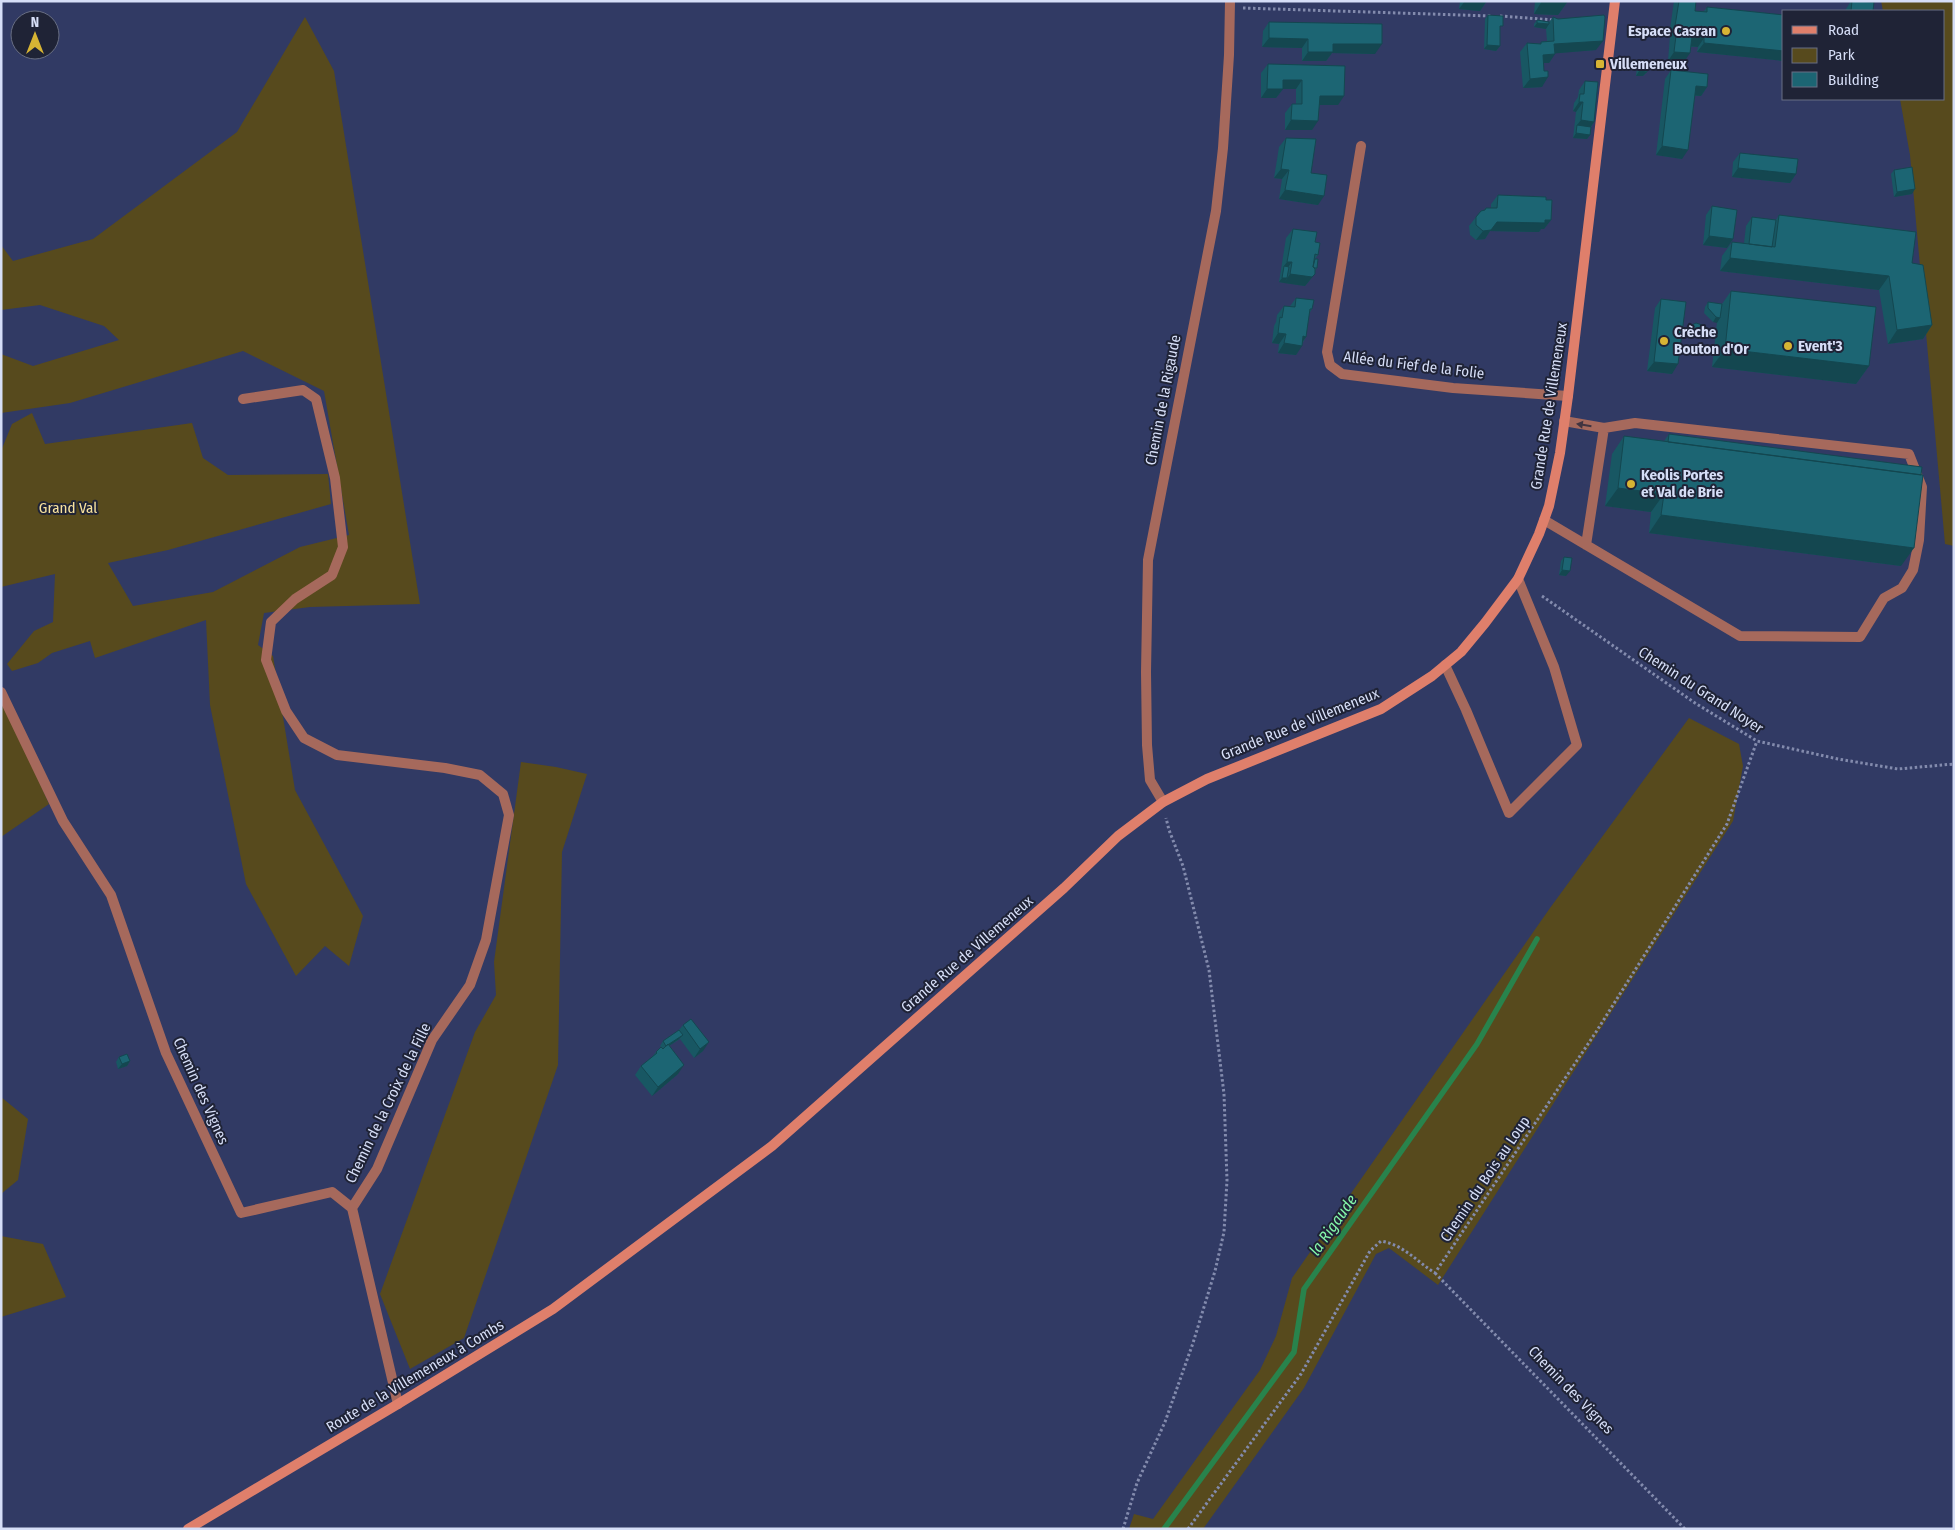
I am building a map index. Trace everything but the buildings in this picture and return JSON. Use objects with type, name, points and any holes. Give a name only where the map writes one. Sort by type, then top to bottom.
[{"type":"main road","name":"Grande Rue de Villemeneux","points":[[650,1237],[772,1146],[1064,888],[1118,836],[1163,802],[1207,779],[1381,709],[1432,676],[1461,652],[1485,623],[1518,579],[1544,520],[1560,454],[1615,1]]},
{"type":"main road","name":"Route de la Villemeneux à Combs","points":[[188,1529],[553,1309],[650,1237]]},
{"type":"street","name":"Chemin de la Rigaude","points":[[1163,802],[1150,780],[1147,745],[1148,560],[1216,211],[1224,148],[1230,55],[1230,4]]},
{"type":"street","name":"Allée du Fief de la Folie","points":[[1361,146],[1327,352],[1330,365],[1342,374],[1453,388],[1568,396]]},
{"type":"street","name":"Chemin de la Croix de la Fille","points":[[243,399],[303,390],[316,399],[335,478],[343,547],[332,575],[294,599],[271,622],[266,660],[286,711],[304,738],[337,755],[446,768],[480,775],[504,794],[509,815],[486,940],[470,985],[432,1040],[376,1169],[352,1208]]},
{"type":"street","points":[[1544,520],[1740,636],[1860,637],[1884,598],[1902,588],[1913,570],[1920,540],[1922,487],[1909,454],[1635,423],[1604,428],[1564,422]]},
{"type":"street","points":[[1586,545],[1604,428]]},
{"type":"street","points":[[1445,665],[1509,813],[1577,745],[1554,667],[1518,579]]},
{"type":"street","name":"Chemin des Vignes","points":[[1,692],[63,821],[111,895],[166,1053],[241,1213],[332,1192],[352,1208]]},
{"type":"street","points":[[352,1208],[398,1404]]},
{"type":"path","points":[[1230,4],[1555,20]]},
{"type":"path","name":"Chemin du Grand Noyer","points":[[1539,594],[1694,703],[1757,741],[1838,759],[1898,768],[1954,764]]},
{"type":"path","name":"Chemin du Bois au Loup","points":[[1435,1273],[1596,1032],[1728,824],[1757,741]]},
{"type":"path","points":[[1123,1529],[1137,1483],[1165,1422],[1194,1342],[1215,1271],[1224,1223],[1227,1180],[1224,1094],[1209,970],[1183,866],[1169,830],[1163,802]]},
{"type":"path","points":[[1188,1529],[1301,1374],[1370,1251],[1381,1241],[1394,1243],[1404,1249],[1420,1264],[1435,1273]]},
{"type":"path","name":"Chemin des Vignes","points":[[1435,1273],[1685,1529]]},
{"type":"green space","points":[[1881,1],[1954,1],[1954,546],[1945,544],[1910,155],[1900,100],[1945,100],[1945,10],[1883,10]]},
{"type":"green space","name":"Grand Val","points":[[305,17],[334,71],[420,604],[310,607],[264,613],[258,645],[273,656],[295,790],[363,916],[349,966],[325,946],[296,976],[246,884],[210,705],[206,620],[95,658],[90,641],[52,653],[38,663],[12,671],[7,664],[34,631],[53,622],[55,574],[1,587],[1,451],[12,424],[32,413],[45,444],[192,423],[203,458],[228,475],[328,474],[331,504],[168,550],[108,563],[133,606],[213,592],[300,547],[349,535],[324,391],[243,351],[70,403],[1,413],[1,354],[33,366],[119,340],[104,326],[40,305],[1,310],[1,245],[13,261],[93,239],[237,132]]},
{"type":"green space","points":[[1,694],[49,804],[1,837]]},
{"type":"green space","points":[[1689,718],[1739,744],[1743,766],[1733,821],[1438,1285],[1389,1248],[1376,1254],[1304,1388],[1203,1529],[1129,1529],[1134,1514],[1153,1519],[1260,1370],[1276,1336],[1292,1278],[1550,908]]},
{"type":"green space","points":[[521,762],[587,774],[562,852],[558,1065],[464,1338],[410,1369],[380,1294],[475,1032],[496,995],[494,962]]},
{"type":"green space","points":[[1,1097],[28,1119],[18,1180],[1,1194]]},
{"type":"green space","points":[[1,1236],[43,1244],[66,1297],[1,1317]]},
{"type":"waterway","name":"la Rigaude","points":[[1164,1529],[1294,1352],[1304,1289],[1477,1044],[1537,939]]},
{"type":"place","name":"Espace Casran","points":[[1726,31]]},
{"type":"place","name":"Villemeneux","points":[[1600,64]]},
{"type":"place","name":"Crèche Bouton d'Or","points":[[1664,341]]},
{"type":"place","name":"Event'3","points":[[1788,346]]},
{"type":"place","name":"Keolis Portes et Val de Brie","points":[[1631,484]]}]
